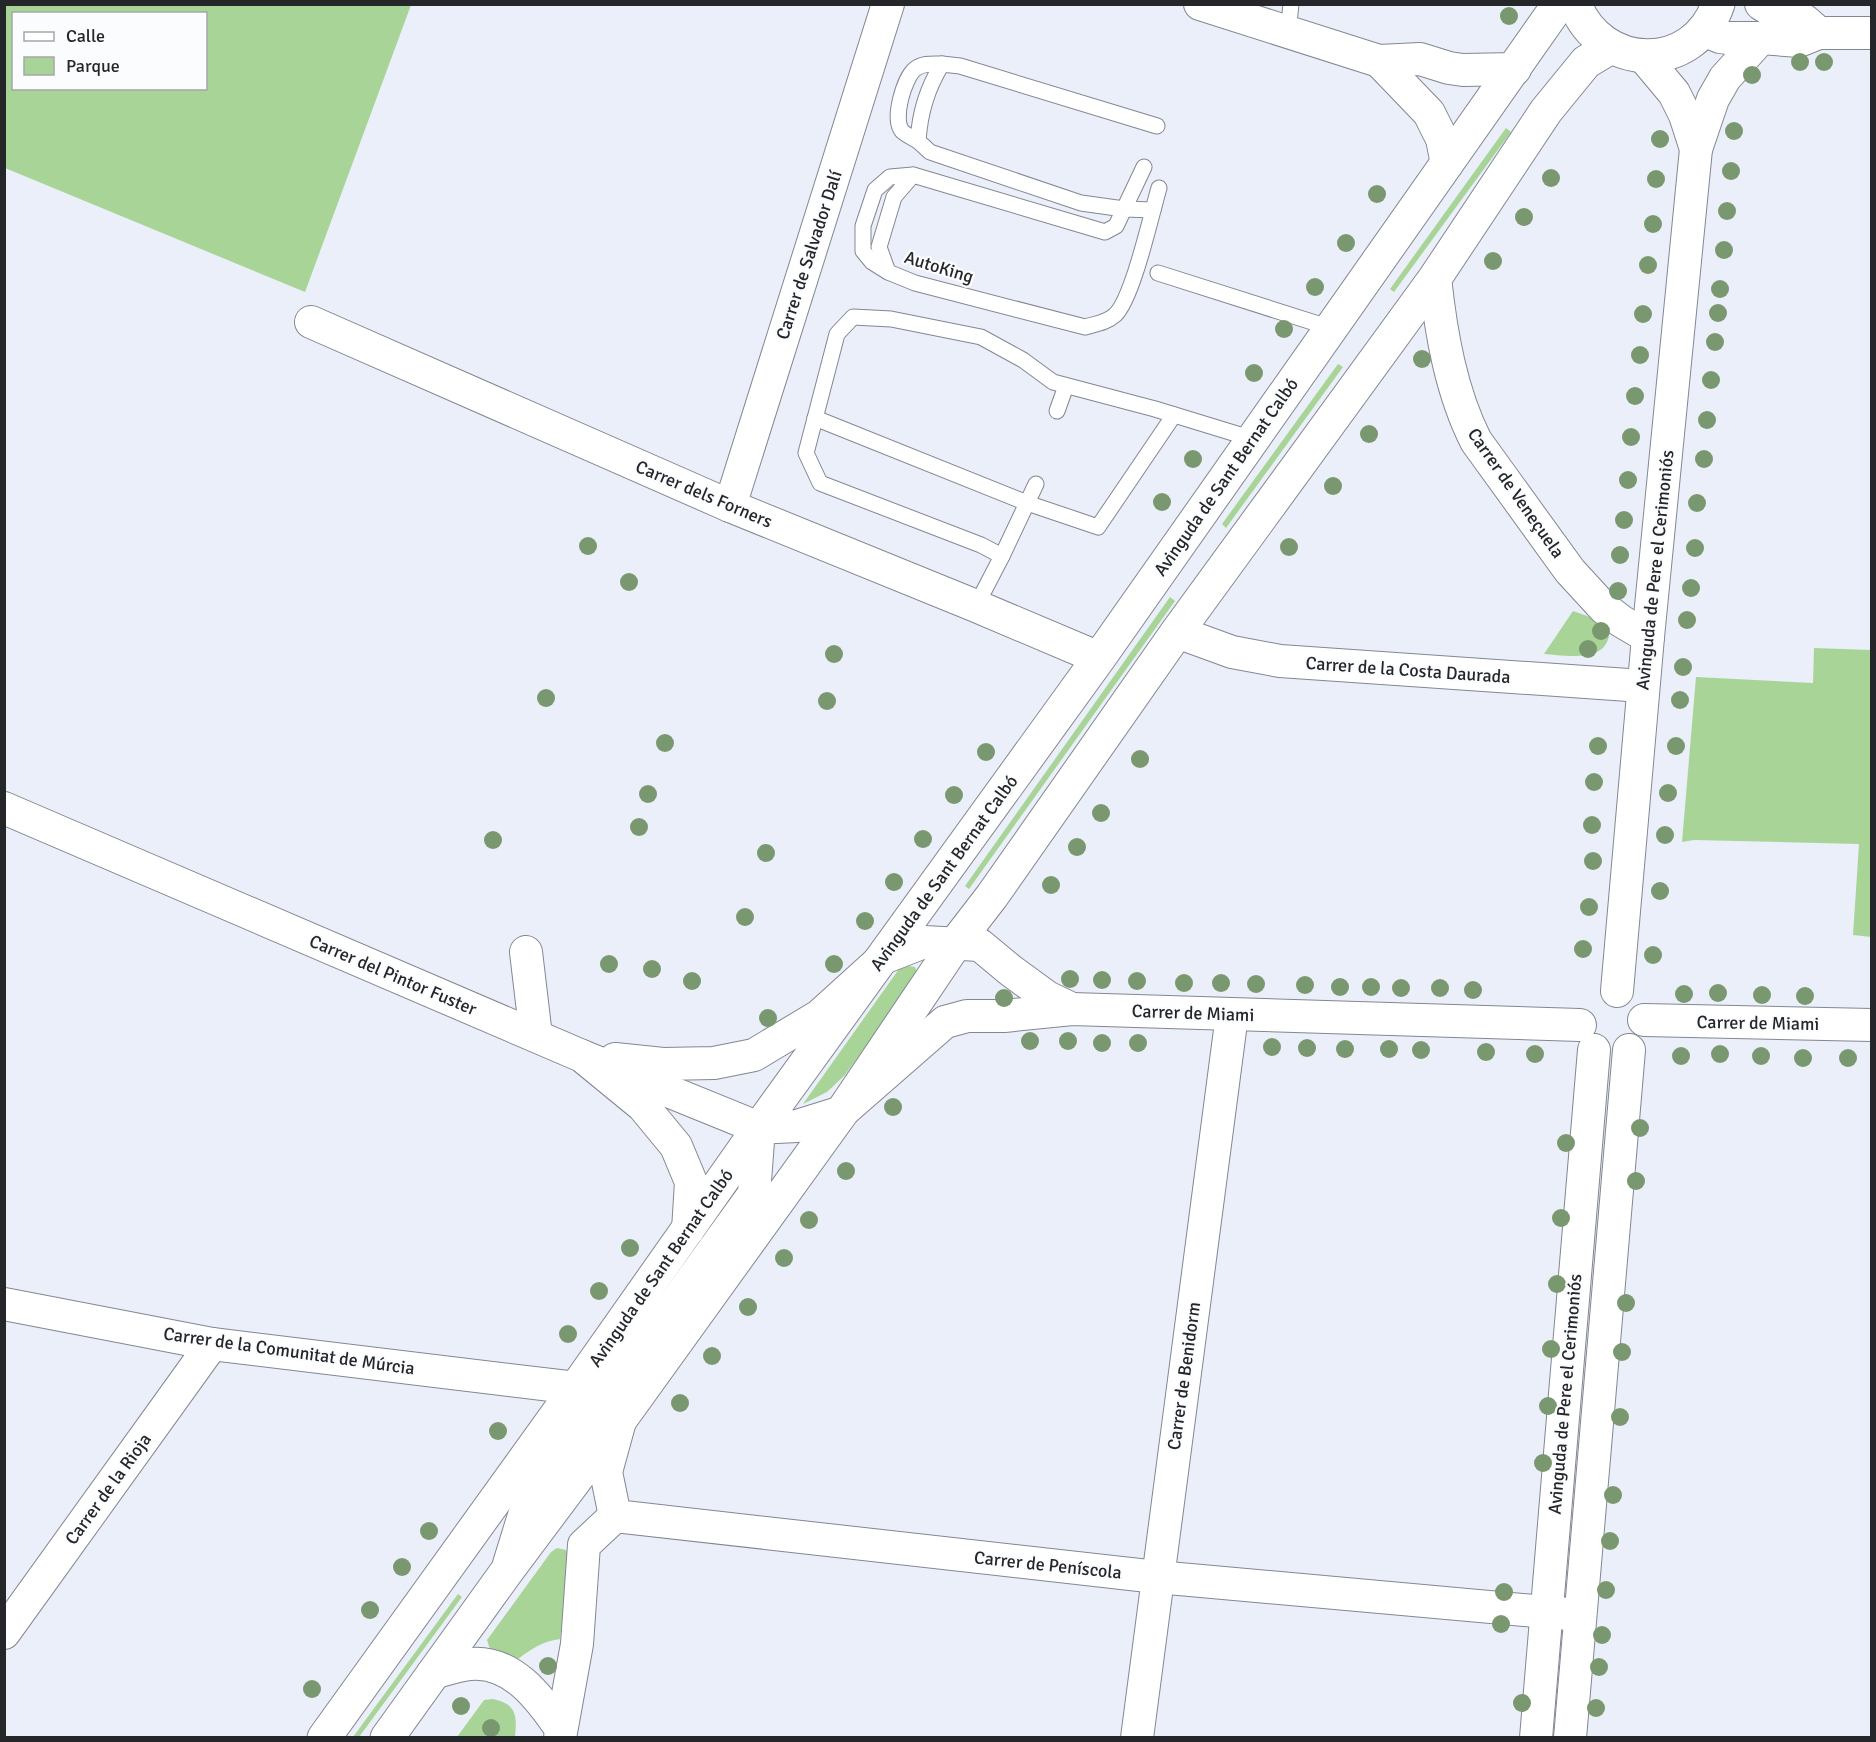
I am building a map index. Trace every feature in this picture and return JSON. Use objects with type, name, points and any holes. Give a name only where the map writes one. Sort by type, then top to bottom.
[{"type":"main road","name":"Avinguda de Sant Bernat Calbó","points":[[324,1737],[576,1388],[759,1128],[1099,658],[1515,69],[1558,4]]},
{"type":"main road","points":[[1575,4],[1587,27],[1598,39],[1622,52],[1643,56],[1657,56],[1683,47],[1706,24]]},
{"type":"main road","points":[[387,1737],[968,944],[992,896],[1177,632],[1435,278],[1546,111],[1587,62],[1611,47]]},
{"type":"street","name":"Carrer de Salvador Dalí","points":[[730,506],[888,4]]},
{"type":"street","points":[[1200,4],[1290,19],[1379,62],[1429,113],[1442,139],[1447,164]]},
{"type":"street","points":[[1761,4],[1777,14],[1804,20],[1819,33]]},
{"type":"street","points":[[1706,24],[1720,37],[1799,41],[1819,33],[1872,33]]},
{"type":"street","name":"Avinguda de Pere el Cerimoniós","points":[[1706,24],[1705,52],[1713,99]]},
{"type":"street","name":"Avinguda de Pere el Cerimoniós","points":[[1617,992],[1643,686],[1696,148],[1713,99],[1733,67],[1761,38]]},
{"type":"street","name":"Avinguda de Pere el Cerimoniós","points":[[1643,56],[1674,93],[1685,115],[1696,148]]},
{"type":"street","points":[[1379,62],[1420,59],[1463,70],[1515,69]]},
{"type":"street","name":"Carrer de Veneçuela","points":[[1435,278],[1439,314],[1452,372],[1465,418],[1476,441],[1570,571],[1604,608],[1648,637]]},
{"type":"street","name":"Carrer dels Forners","points":[[311,322],[730,506],[1099,658]]},
{"type":"street","name":"Carrer de la Costa Daurada","points":[[1177,632],[1232,652],[1280,661],[1643,686]]},
{"type":"street","name":"Carrer del Pintor Fuster","points":[[4,808],[582,1056],[644,1106],[676,1146],[691,1182],[688,1230]]},
{"type":"street","points":[[582,1056],[663,1064],[714,1063],[754,1055],[819,1016],[883,958],[924,942],[968,944],[1011,970],[1047,997],[1072,1009]]},
{"type":"street","points":[[526,952],[536,1036]]},
{"type":"street","points":[[1617,992],[1627,995],[1635,1002],[1644,1020],[1640,1037],[1629,1050],[1611,1055],[1587,1038],[1580,1016],[1590,999],[1598,994],[1617,992]]},
{"type":"street","name":"Carrer de Miami","points":[[842,1113],[945,1022],[967,1016],[1004,1016],[1072,1009],[1232,1014],[1587,1038]]},
{"type":"street","name":"Carrer de Benidorm","points":[[1137,1737],[1232,1014]]},
{"type":"street","name":"Carrer de Miami","points":[[1644,1020],[1872,1025]]},
{"type":"street","name":"Avinguda de Pere el Cerimoniós","points":[[1536,1737],[1547,1612],[1587,1038]]},
{"type":"street","name":"Avinguda de Pere el Cerimoniós","points":[[1570,1737],[1629,1050]]},
{"type":"street","points":[[582,1056],[759,1128],[797,1126],[842,1113]]},
{"type":"street","points":[[507,1571],[526,1509],[754,1194],[759,1128]]},
{"type":"street","name":"Carrer de la Comunitat de Múrcia","points":[[4,1304],[212,1344],[576,1388]]},
{"type":"street","name":"Carrer de la Rioja","points":[[4,1633],[212,1344]]},
{"type":"street","points":[[560,1733],[577,1644],[584,1545],[615,1516],[606,1472],[620,1420]]},
{"type":"street","name":"Carrer de Peníscola","points":[[615,1516],[1157,1577],[1579,1615]]},
{"type":"street","points":[[433,1673],[468,1664],[488,1663],[507,1671],[522,1682],[546,1706],[560,1733]]},
{"type":"lane","points":[[1153,210],[1124,209],[1081,203],[930,152],[901,130],[897,117],[901,95],[913,70],[926,64],[942,64],[960,66],[1157,126]]},
{"type":"lane","points":[[918,141],[920,116],[932,80],[942,64]]},
{"type":"lane","points":[[888,272],[872,262],[863,251],[863,226],[875,190],[890,177],[913,175],[1105,232],[1116,226],[1144,167]]},
{"type":"lane","name":"AutoKing","points":[[913,175],[894,197],[879,247],[888,272],[915,283],[1085,327],[1106,322],[1116,314],[1127,296],[1159,188]]},
{"type":"lane","points":[[1158,273],[1331,328]]},
{"type":"lane","points":[[1002,556],[981,544],[820,483],[806,453],[837,334],[853,317],[891,319],[981,338],[1023,360],[1053,382],[1253,439]]},
{"type":"lane","points":[[1057,411],[1066,386]]},
{"type":"lane","points":[[815,418],[1027,503],[1098,527],[1174,415]]},
{"type":"lane","points":[[976,606],[1036,484]]},
{"type":"green space","points":[[4,5],[411,5],[305,292],[5,168]]},
{"type":"green space","points":[[1506,128],[1511,132],[1394,292],[1390,289]]},
{"type":"green space","points":[[1338,364],[1343,367],[1226,528],[1222,524]]},
{"type":"green space","points":[[1170,597],[1175,601],[969,889],[965,886]]},
{"type":"green space","points":[[1573,611],[1610,624],[1607,642],[1602,648],[1588,655],[1544,654]]},
{"type":"green space","points":[[1814,648],[1871,650],[1871,937],[1853,935],[1859,844],[1694,840],[1682,842],[1696,677],[1813,683]]},
{"type":"green space","points":[[915,967],[918,974],[845,1075],[827,1092],[803,1104],[899,969]]},
{"type":"green space","points":[[557,1548],[566,1550],[570,1557],[560,1639],[538,1646],[518,1659],[491,1652],[487,1640],[551,1552]]},
{"type":"green space","points":[[458,1594],[462,1597],[359,1737],[353,1737]]},
{"type":"green space","points":[[493,1699],[507,1704],[514,1712],[515,1737],[457,1737],[484,1700]]}]
